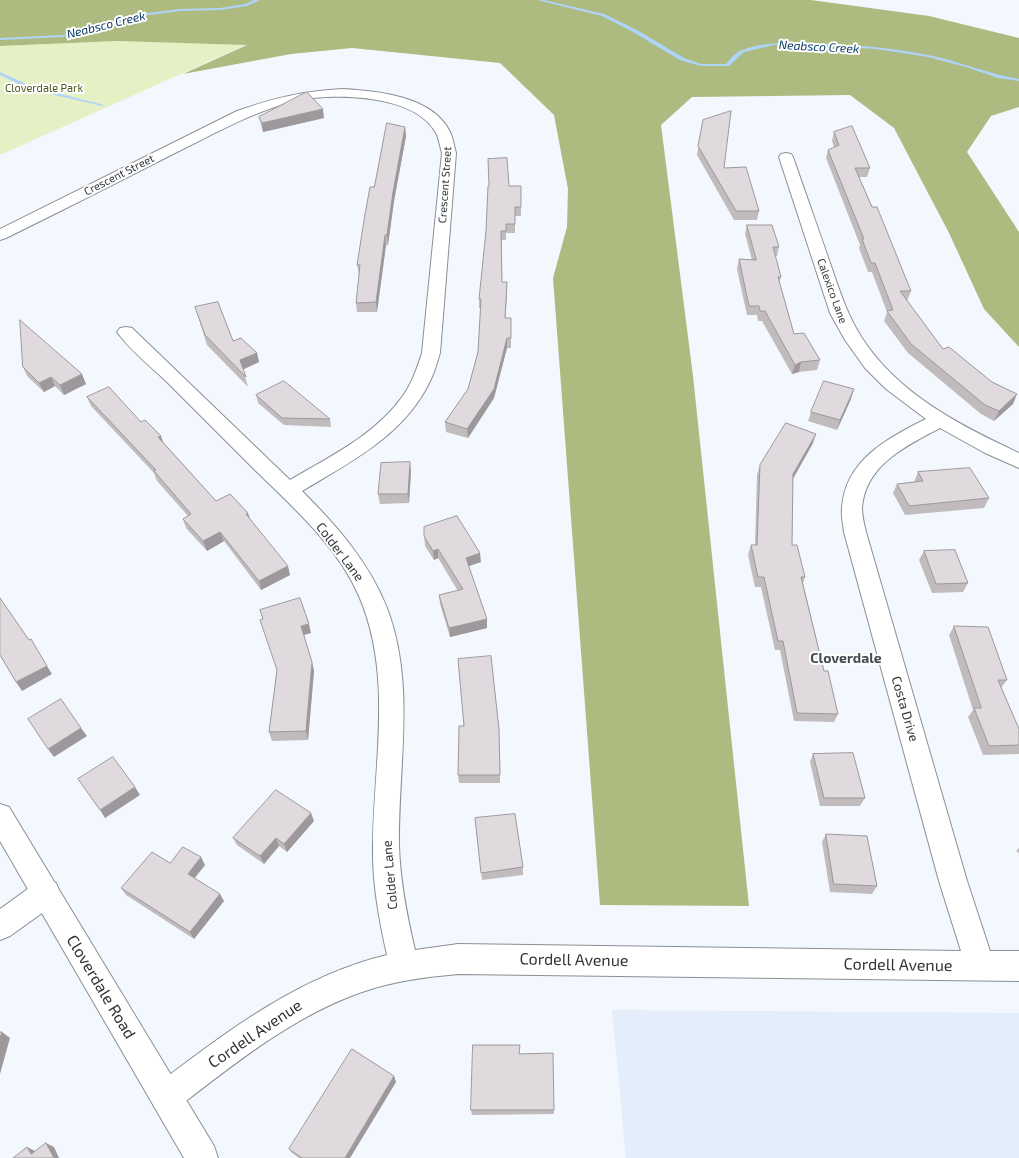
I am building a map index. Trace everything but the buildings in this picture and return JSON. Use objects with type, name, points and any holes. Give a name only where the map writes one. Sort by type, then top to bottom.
[{"type":"street","name":"Crescent Street","points":[[0,235],[236,116],[283,100],[315,94],[335,93],[374,95],[389,98],[417,108],[437,122],[445,132],[449,142],[449,153],[431,353],[427,369],[418,389],[404,410],[384,429],[365,444],[288,490]]},
{"type":"street","name":"Calexico Lane","points":[[786,157],[839,313],[849,334],[867,359],[883,376],[907,397],[940,420],[1019,461]]},
{"type":"street","name":"Colder Lane","points":[[126,332],[288,490],[336,542],[357,571],[369,593],[384,638],[390,666],[391,699],[386,846],[387,874],[391,904],[404,966]]},
{"type":"street","name":"Costa Drive","points":[[940,420],[898,442],[880,454],[866,469],[857,486],[852,506],[855,532],[953,881],[980,966]]},
{"type":"street","name":"Cloverdale Road","points":[[0,816],[202,1158]]},
{"type":"street","points":[[0,926],[46,892]]},
{"type":"street","name":"Cordell Avenue","points":[[166,1097],[228,1049],[258,1028],[310,998],[363,977],[404,966],[458,959],[1019,966]]},
{"type":"shaded area","points":[[612,1010],[1019,1013],[1019,1158],[626,1158]]},
{"type":"green space","points":[[0,0],[811,0],[929,16],[1019,38],[1019,107],[991,116],[967,152],[1019,232],[1019,347],[984,309],[949,233],[894,128],[850,95],[692,97],[661,125],[693,376],[749,906],[600,905],[553,278],[567,227],[568,189],[554,115],[500,63],[352,48],[291,54],[183,74],[247,45],[118,41],[0,46]]},
{"type":"green space","name":"Cloverdale Park","points":[[118,41],[248,44],[0,155],[0,46]]},
{"type":"waterway","name":"Neabsco Creek","points":[[0,39],[63,36],[133,16],[180,10],[220,9],[246,5],[258,0]]},
{"type":"waterway","name":"Neabsco Creek","points":[[539,0],[603,15],[635,31],[682,59],[701,65],[727,65],[742,51],[774,44],[827,45],[876,48],[928,56],[968,66],[1000,77],[1019,80]]},
{"type":"waterway","points":[[0,73],[31,88],[102,105]]},
{"type":"district","name":"Cloverdale","points":[[846,658]]}]
